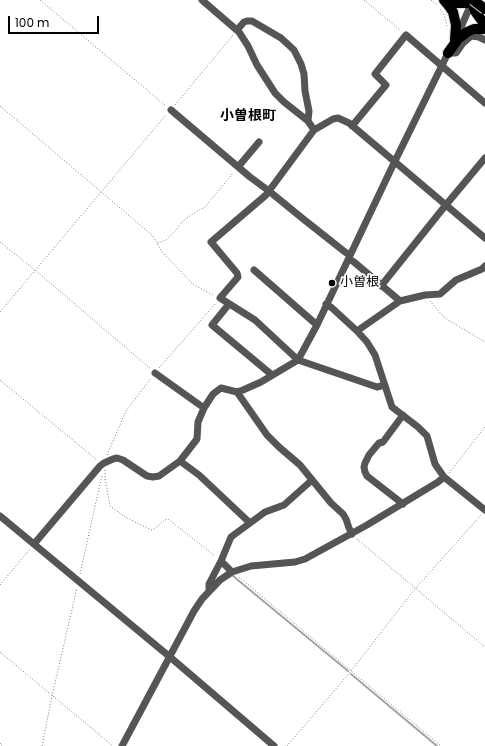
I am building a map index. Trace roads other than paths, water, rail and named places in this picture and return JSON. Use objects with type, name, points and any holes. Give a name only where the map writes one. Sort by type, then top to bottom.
[{"type":"highway","points":[[444,0],[455,4],[473,1],[485,9]]},
{"type":"highway","points":[[444,0],[453,12],[456,25],[455,40]]},
{"type":"highway","points":[[473,1],[475,11],[485,25]]},
{"type":"highway","points":[[448,53],[458,39],[467,32],[471,30],[485,29]]},
{"type":"street","points":[[202,0],[237,30],[275,93],[308,121],[314,130]]},
{"type":"street","points":[[34,544],[104,463],[117,458],[123,460],[147,476],[159,476],[180,461],[197,439],[198,422],[204,408],[213,394],[221,388],[237,392],[261,382],[298,360],[317,325],[473,1]]},
{"type":"street","points":[[237,30],[247,20],[252,21],[281,38],[294,50],[304,74],[305,91],[309,111],[308,121]]},
{"type":"street","points":[[352,126],[386,85],[375,74],[406,35],[485,103]]},
{"type":"street","points":[[448,53],[456,53],[463,43],[472,36],[485,40]]},
{"type":"street","points":[[171,110],[250,177],[345,252],[354,262],[400,301]]},
{"type":"street","points":[[385,385],[377,386],[298,360],[255,320],[220,298],[238,276],[211,242],[266,195],[314,130],[333,119],[338,118],[352,126],[445,206],[485,238]]},
{"type":"street","points":[[238,167],[258,142]]},
{"type":"street","points":[[382,286],[485,158]]},
{"type":"street","points":[[357,330],[400,301],[425,294],[440,294],[456,280],[482,269],[485,266]]},
{"type":"street","points":[[254,270],[317,325]]},
{"type":"street","points":[[229,304],[212,325],[272,375]]},
{"type":"street","points":[[326,304],[357,330],[368,342],[375,355],[392,407],[427,436],[435,464],[444,477],[485,510]]},
{"type":"street","points":[[155,373],[204,408]]},
{"type":"street","points":[[237,392],[267,435],[300,465],[331,503],[343,514],[352,534]]},
{"type":"street","points":[[403,415],[383,442],[379,443],[369,455],[365,463],[365,472],[371,479],[403,504]]},
{"type":"street","points":[[180,461],[199,475],[250,522]]},
{"type":"street","points":[[122,746],[194,611],[202,599],[220,580],[232,572],[251,566],[295,562],[305,559],[352,534],[403,504],[444,477]]},
{"type":"street","points":[[209,591],[209,584],[231,537],[265,512],[284,505],[312,480]]},
{"type":"street","points":[[0,516],[170,657],[274,746]]},
{"type":"street","points":[[221,561],[232,572]]},
{"type":"waterway","points":[[233,576],[348,671]]},
{"type":"waterway","points":[[351,674],[437,746]]},
{"type":"place","name":"小曽根","points":[[332,283]]},
{"type":"district","name":"小曽根町","points":[[248,116]]}]
